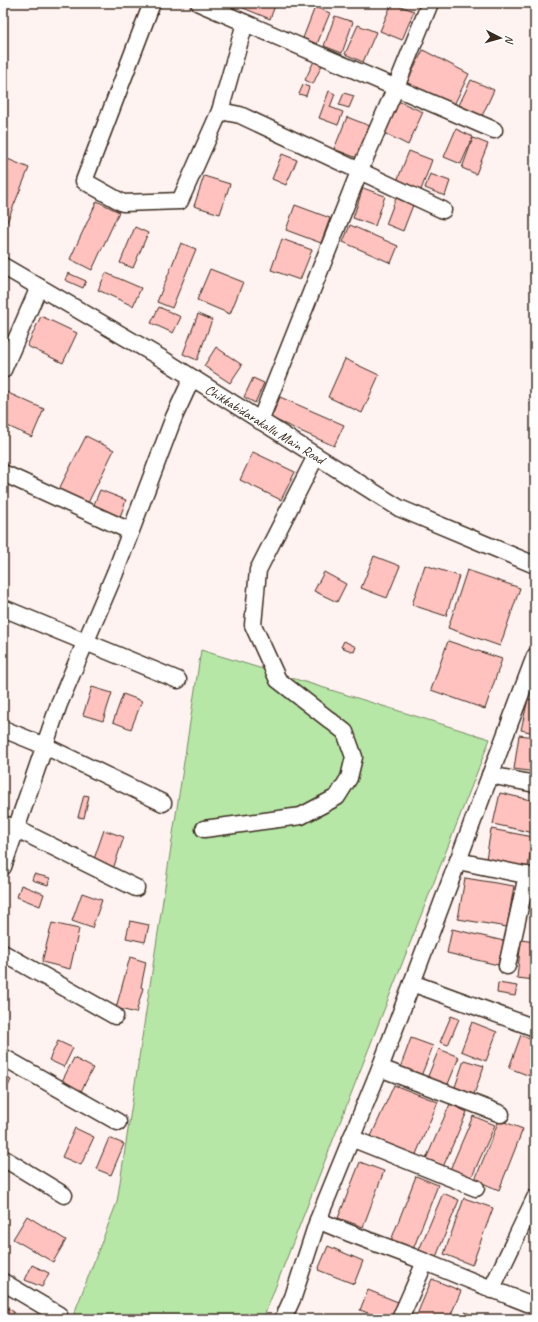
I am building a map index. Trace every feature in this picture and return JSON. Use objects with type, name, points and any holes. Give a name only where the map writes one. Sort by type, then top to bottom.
[{"type":"street","points":[[152,3],[84,181],[123,203],[180,201],[220,111],[245,22]]},
{"type":"street","points":[[199,3],[494,130]]},
{"type":"street","points":[[260,421],[359,172],[430,3]]},
{"type":"street","points":[[220,111],[240,115],[443,210]]},
{"type":"street","name":"Chikkabidarakallu Main Road","points":[[3,266],[161,358],[399,508],[535,565]]},
{"type":"street","points":[[3,370],[39,287]]},
{"type":"street","points":[[3,867],[10,827],[45,746],[59,704],[115,572],[168,430],[192,378]]},
{"type":"street","points":[[204,829],[301,816],[337,797],[349,778],[354,757],[345,732],[278,680],[253,625],[258,570],[316,456]]},
{"type":"street","points":[[3,473],[130,531]]},
{"type":"street","points":[[3,608],[178,680]]},
{"type":"street","points":[[283,1319],[293,1297],[318,1220],[380,1068],[490,775],[530,684],[535,656]]},
{"type":"street","points":[[3,729],[45,746],[163,803]]},
{"type":"street","points":[[490,775],[535,784]]},
{"type":"street","points":[[10,827],[136,888]]},
{"type":"street","points":[[458,861],[531,876],[507,966]]},
{"type":"street","points":[[3,953],[115,1016]]},
{"type":"street","points":[[412,983],[535,1028]]},
{"type":"street","points":[[3,1057],[118,1122]]},
{"type":"street","points":[[380,1068],[501,1114]]},
{"type":"street","points":[[351,1138],[476,1188]]},
{"type":"street","points":[[3,1158],[64,1195]]},
{"type":"street","points":[[491,1290],[535,1198]]},
{"type":"street","points":[[318,1220],[425,1262],[491,1290],[535,1306]]},
{"type":"street","points":[[400,1319],[425,1262]]},
{"type":"street","points":[[3,1282],[59,1315]]},
{"type":"green space","points":[[201,650],[490,739],[263,1319],[72,1319],[117,1202]]},
{"type":"building","points":[[231,3],[276,3],[270,19]]},
{"type":"building","points":[[392,3],[414,11],[402,40],[380,31]]},
{"type":"building","points":[[315,7],[330,13],[317,44],[303,38]]},
{"type":"building","points":[[335,16],[353,22],[342,53],[324,46]]},
{"type":"building","points":[[358,25],[376,32],[363,62],[345,54]]},
{"type":"building","points":[[423,50],[469,74],[453,107],[406,84]]},
{"type":"building","points":[[314,61],[322,65],[313,84],[305,80]]},
{"type":"building","points":[[471,80],[494,90],[482,116],[459,105]]},
{"type":"building","points":[[303,85],[309,87],[306,96],[299,94]]},
{"type":"building","points":[[329,91],[335,94],[330,107],[343,112],[338,125],[319,118]]},
{"type":"building","points":[[344,93],[354,96],[349,108],[339,105]]},
{"type":"building","points":[[398,101],[423,112],[408,145],[384,133]]},
{"type":"building","points":[[347,117],[370,126],[357,158],[334,149]]},
{"type":"building","points":[[456,129],[473,137],[461,164],[444,157]]},
{"type":"building","points":[[473,138],[488,144],[476,174],[462,168]]},
{"type":"building","points":[[409,151],[432,160],[421,190],[397,181]]},
{"type":"building","points":[[282,154],[297,160],[286,185],[272,179]]},
{"type":"building","points":[[3,157],[29,168],[3,232]]},
{"type":"building","points":[[430,174],[450,181],[445,196],[425,188]]},
{"type":"building","points":[[204,176],[230,184],[220,214],[194,206]]},
{"type":"building","points":[[363,188],[385,196],[375,226],[353,218]]},
{"type":"building","points":[[396,198],[413,205],[403,231],[386,224]]},
{"type":"building","points":[[97,201],[119,212],[92,270],[70,259]]},
{"type":"building","points":[[295,205],[330,218],[321,243],[286,230]]},
{"type":"building","points":[[350,225],[398,246],[391,263],[343,242]]},
{"type":"building","points":[[135,227],[148,233],[133,268],[120,263]]},
{"type":"building","points":[[282,239],[312,250],[300,280],[271,270]]},
{"type":"building","points":[[181,243],[196,249],[172,308],[157,302]]},
{"type":"building","points":[[210,269],[243,282],[230,314],[197,300]]},
{"type":"building","points":[[68,273],[86,281],[83,288],[65,280]]},
{"type":"building","points":[[106,273],[141,288],[133,306],[98,290]]},
{"type":"building","points":[[159,307],[181,317],[173,333],[151,323]]},
{"type":"building","points":[[198,314],[212,320],[197,360],[183,354]]},
{"type":"building","points":[[41,316],[77,333],[63,363],[27,346]]},
{"type":"building","points":[[216,347],[242,365],[230,383],[204,366]]},
{"type":"building","points":[[345,359],[379,375],[362,413],[328,397]]},
{"type":"building","points":[[253,378],[264,383],[255,403],[244,397]]},
{"type":"building","points":[[6,392],[44,409],[32,437],[3,424],[3,398]]},
{"type":"building","points":[[280,397],[344,425],[334,446],[271,418]]},
{"type":"building","points":[[86,436],[114,450],[86,507],[57,493]]},
{"type":"building","points":[[253,452],[295,472],[281,500],[240,480]]},
{"type":"building","points":[[100,490],[126,500],[119,520],[92,509]]},
{"type":"building","points":[[374,556],[400,566],[387,598],[361,588]]},
{"type":"building","points":[[425,565],[459,576],[446,616],[412,605]]},
{"type":"building","points":[[467,570],[520,588],[500,646],[448,628]]},
{"type":"building","points":[[324,572],[346,584],[337,602],[314,591]]},
{"type":"building","points":[[344,641],[356,647],[354,652],[341,647]]},
{"type":"building","points":[[448,641],[502,659],[485,709],[431,690]]},
{"type":"building","points":[[92,687],[112,693],[103,721],[83,715]]},
{"type":"building","points":[[123,694],[142,701],[131,729],[113,722]]},
{"type":"building","points":[[528,699],[535,700],[535,733],[521,730]]},
{"type":"building","points":[[519,735],[535,737],[535,772],[514,769]]},
{"type":"building","points":[[500,793],[535,801],[534,833],[493,824]]},
{"type":"building","points":[[84,795],[89,796],[84,818],[78,817]]},
{"type":"building","points":[[491,829],[533,837],[528,867],[486,859]]},
{"type":"building","points":[[104,830],[124,837],[113,869],[93,862]]},
{"type":"building","points":[[34,874],[50,878],[48,885],[32,880]]},
{"type":"building","points":[[465,878],[514,886],[507,927],[458,919]]},
{"type":"building","points":[[21,885],[44,894],[40,906],[17,897]]},
{"type":"building","points":[[82,893],[102,900],[92,928],[72,921]]},
{"type":"building","points":[[130,921],[149,925],[145,942],[126,938]]},
{"type":"building","points":[[52,923],[79,929],[70,969],[42,962]]},
{"type":"building","points":[[452,929],[504,941],[498,965],[447,953]]},
{"type":"building","points":[[521,940],[535,942],[535,980],[517,978]]},
{"type":"building","points":[[130,957],[146,962],[141,987],[143,988],[136,1013],[116,1008]]},
{"type":"building","points":[[498,983],[517,986],[515,996],[497,993]]},
{"type":"building","points":[[451,1016],[459,1019],[448,1045],[440,1042]]},
{"type":"building","points":[[472,1022],[497,1032],[486,1061],[461,1051]]},
{"type":"building","points":[[521,1035],[535,1040],[535,1062],[530,1076],[509,1068]]},
{"type":"building","points":[[411,1038],[433,1046],[421,1076],[400,1068]]},
{"type":"building","points":[[58,1041],[73,1048],[64,1067],[49,1060]]},
{"type":"building","points":[[439,1049],[459,1057],[446,1089],[426,1081]]},
{"type":"building","points":[[74,1058],[93,1068],[79,1095],[60,1085]]},
{"type":"building","points":[[464,1060],[484,1066],[473,1097],[454,1090]]},
{"type":"building","points":[[3,1076],[11,1080],[3,1096]]},
{"type":"building","points":[[394,1085],[438,1102],[414,1159],[369,1141]]},
{"type":"building","points":[[450,1104],[467,1112],[443,1167],[426,1159]]},
{"type":"building","points":[[473,1116],[495,1125],[470,1181],[449,1172]]},
{"type":"building","points":[[499,1120],[523,1129],[499,1190],[475,1180]]},
{"type":"building","points":[[75,1128],[94,1137],[81,1165],[62,1157]]},
{"type":"building","points":[[109,1138],[124,1144],[111,1175],[96,1169]]},
{"type":"building","points":[[360,1162],[384,1171],[363,1227],[338,1218]]},
{"type":"building","points":[[416,1176],[438,1185],[412,1252],[390,1243]]},
{"type":"building","points":[[443,1193],[459,1200],[436,1257],[419,1250]]},
{"type":"building","points":[[464,1198],[493,1208],[472,1265],[444,1254]]},
{"type":"building","points":[[27,1216],[66,1240],[53,1262],[13,1239]]},
{"type":"building","points":[[328,1246],[363,1261],[354,1284],[318,1270]]},
{"type":"building","points":[[32,1265],[49,1273],[42,1287],[25,1280]]},
{"type":"building","points":[[432,1279],[461,1291],[449,1319],[415,1319]]},
{"type":"building","points":[[368,1290],[398,1302],[391,1319],[384,1319],[360,1310]]},
{"type":"building","points":[[3,1305],[14,1312],[10,1319],[3,1319]]},
{"type":"building","points":[[465,1312],[483,1319],[462,1319]]}]
